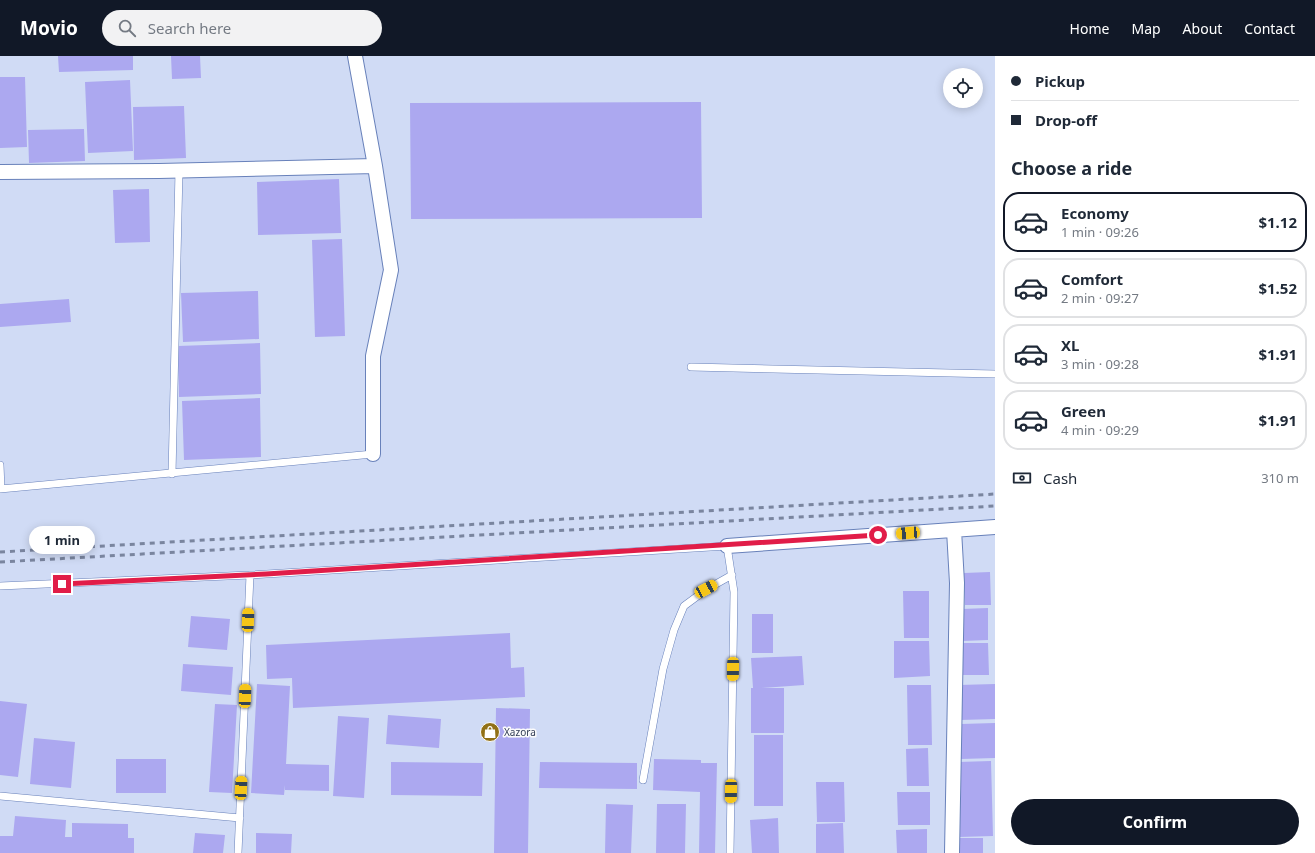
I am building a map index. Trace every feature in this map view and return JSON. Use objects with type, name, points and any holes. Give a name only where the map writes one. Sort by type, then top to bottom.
[{"type":"street","points":[[354,56],[376,166],[391,270],[373,356],[373,454]]},
{"type":"street","points":[[0,172],[178,171],[376,166]]},
{"type":"street","points":[[728,546],[995,527]]},
{"type":"street","points":[[952,853],[956,583],[954,530]]},
{"type":"lane","points":[[172,474],[178,171]]},
{"type":"lane","points":[[690,367],[995,374]]},
{"type":"lane","points":[[0,465],[1,489],[373,454]]},
{"type":"lane","points":[[0,586],[250,575],[728,546],[734,592],[730,853]]},
{"type":"lane","points":[[238,853],[250,575]]},
{"type":"lane","points":[[643,780],[663,669],[674,630],[684,606],[706,589],[732,575]]},
{"type":"lane","points":[[0,796],[240,818]]},
{"type":"building","points":[[58,56],[133,56],[133,70],[59,72]]},
{"type":"building","points":[[171,56],[200,56],[201,78],[172,79]]},
{"type":"building","points":[[0,77],[25,77],[27,147],[0,148]]},
{"type":"building","points":[[130,80],[133,151],[88,153],[85,82]]},
{"type":"building","points":[[701,102],[702,218],[411,219],[410,103]]},
{"type":"building","points":[[184,106],[186,158],[134,160],[133,107]]},
{"type":"building","points":[[84,129],[85,161],[29,163],[28,130]]},
{"type":"building","points":[[339,179],[341,233],[258,235],[257,182]]},
{"type":"building","points":[[149,189],[150,242],[115,243],[113,190]]},
{"type":"building","points":[[342,239],[345,336],[315,337],[312,240]]},
{"type":"building","points":[[258,291],[259,339],[183,342],[181,293]]},
{"type":"building","points":[[69,299],[71,322],[0,327],[0,304]]},
{"type":"building","points":[[260,343],[261,394],[179,397],[178,346]]},
{"type":"building","points":[[260,398],[261,457],[184,460],[182,401]]},
{"type":"building","points":[[990,572],[991,605],[965,605],[964,573]]},
{"type":"building","points":[[903,591],[929,591],[929,638],[904,638]]},
{"type":"building","points":[[988,608],[988,640],[962,641],[962,609]]},
{"type":"building","points":[[752,614],[773,614],[773,653],[752,653]]},
{"type":"building","points":[[191,616],[230,619],[227,650],[188,647]]},
{"type":"building","points":[[510,633],[511,668],[524,667],[525,697],[293,708],[292,678],[267,679],[266,645]]},
{"type":"building","points":[[894,641],[929,641],[930,676],[894,678]]},
{"type":"building","points":[[962,643],[988,643],[989,675],[962,675]]},
{"type":"building","points":[[802,656],[804,685],[762,688],[784,688],[784,733],[751,733],[751,688],[753,688],[751,658]]},
{"type":"building","points":[[183,664],[233,667],[231,695],[181,691]]},
{"type":"building","points":[[257,684],[290,686],[286,764],[329,765],[329,791],[285,790],[285,785],[284,795],[251,793]]},
{"type":"building","points":[[995,684],[995,719],[960,720],[959,685]]},
{"type":"building","points":[[907,685],[931,685],[932,745],[908,745]]},
{"type":"building","points":[[0,701],[27,704],[18,777],[0,775]]},
{"type":"building","points":[[215,704],[237,705],[232,793],[209,792]]},
{"type":"building","points":[[496,708],[530,709],[528,853],[494,853]]},
{"type":"building","points":[[388,715],[441,719],[439,748],[386,744]]},
{"type":"building","points":[[338,716],[369,718],[364,798],[333,796]]},
{"type":"building","points":[[995,723],[995,758],[961,759],[961,724]]},
{"type":"building","points":[[754,735],[783,735],[783,806],[754,806]]},
{"type":"building","points":[[34,738],[75,742],[71,788],[30,784]]},
{"type":"building","points":[[928,748],[929,786],[907,786],[906,749]]},
{"type":"building","points":[[116,759],[166,759],[166,793],[116,793]]},
{"type":"building","points":[[654,759],[701,760],[701,763],[717,763],[715,853],[699,853],[700,792],[653,790]]},
{"type":"building","points":[[991,761],[993,836],[959,837],[958,762]]},
{"type":"building","points":[[391,762],[483,763],[482,796],[391,795]]},
{"type":"building","points":[[540,762],[637,763],[637,789],[539,788]]},
{"type":"building","points":[[816,782],[844,782],[845,822],[817,822]]},
{"type":"building","points":[[897,792],[930,792],[930,825],[898,825]]},
{"type":"building","points":[[606,804],[633,805],[631,853],[605,853]]},
{"type":"building","points":[[657,804],[686,804],[685,853],[656,853]]},
{"type":"building","points":[[15,816],[66,820],[65,837],[72,837],[72,823],[128,824],[128,838],[134,838],[134,853],[0,853],[0,836],[13,836]]},
{"type":"building","points":[[778,818],[779,853],[752,853],[750,820]]},
{"type":"building","points":[[843,823],[844,853],[816,853],[816,824]]},
{"type":"building","points":[[927,829],[927,853],[897,853],[896,830]]},
{"type":"building","points":[[195,833],[225,835],[223,853],[193,853]]},
{"type":"building","points":[[256,833],[292,834],[291,853],[256,853]]},
{"type":"building","points":[[960,838],[983,838],[983,853],[960,853]]},
{"type":"railway","points":[[0,552],[995,494]]},
{"type":"railway","points":[[0,562],[995,506]]},
{"type":"place","name":"Xazora","points":[[490,732]]},
{"type":"route","points":[[62,584],[266,574],[728,546],[878,535]]}]
